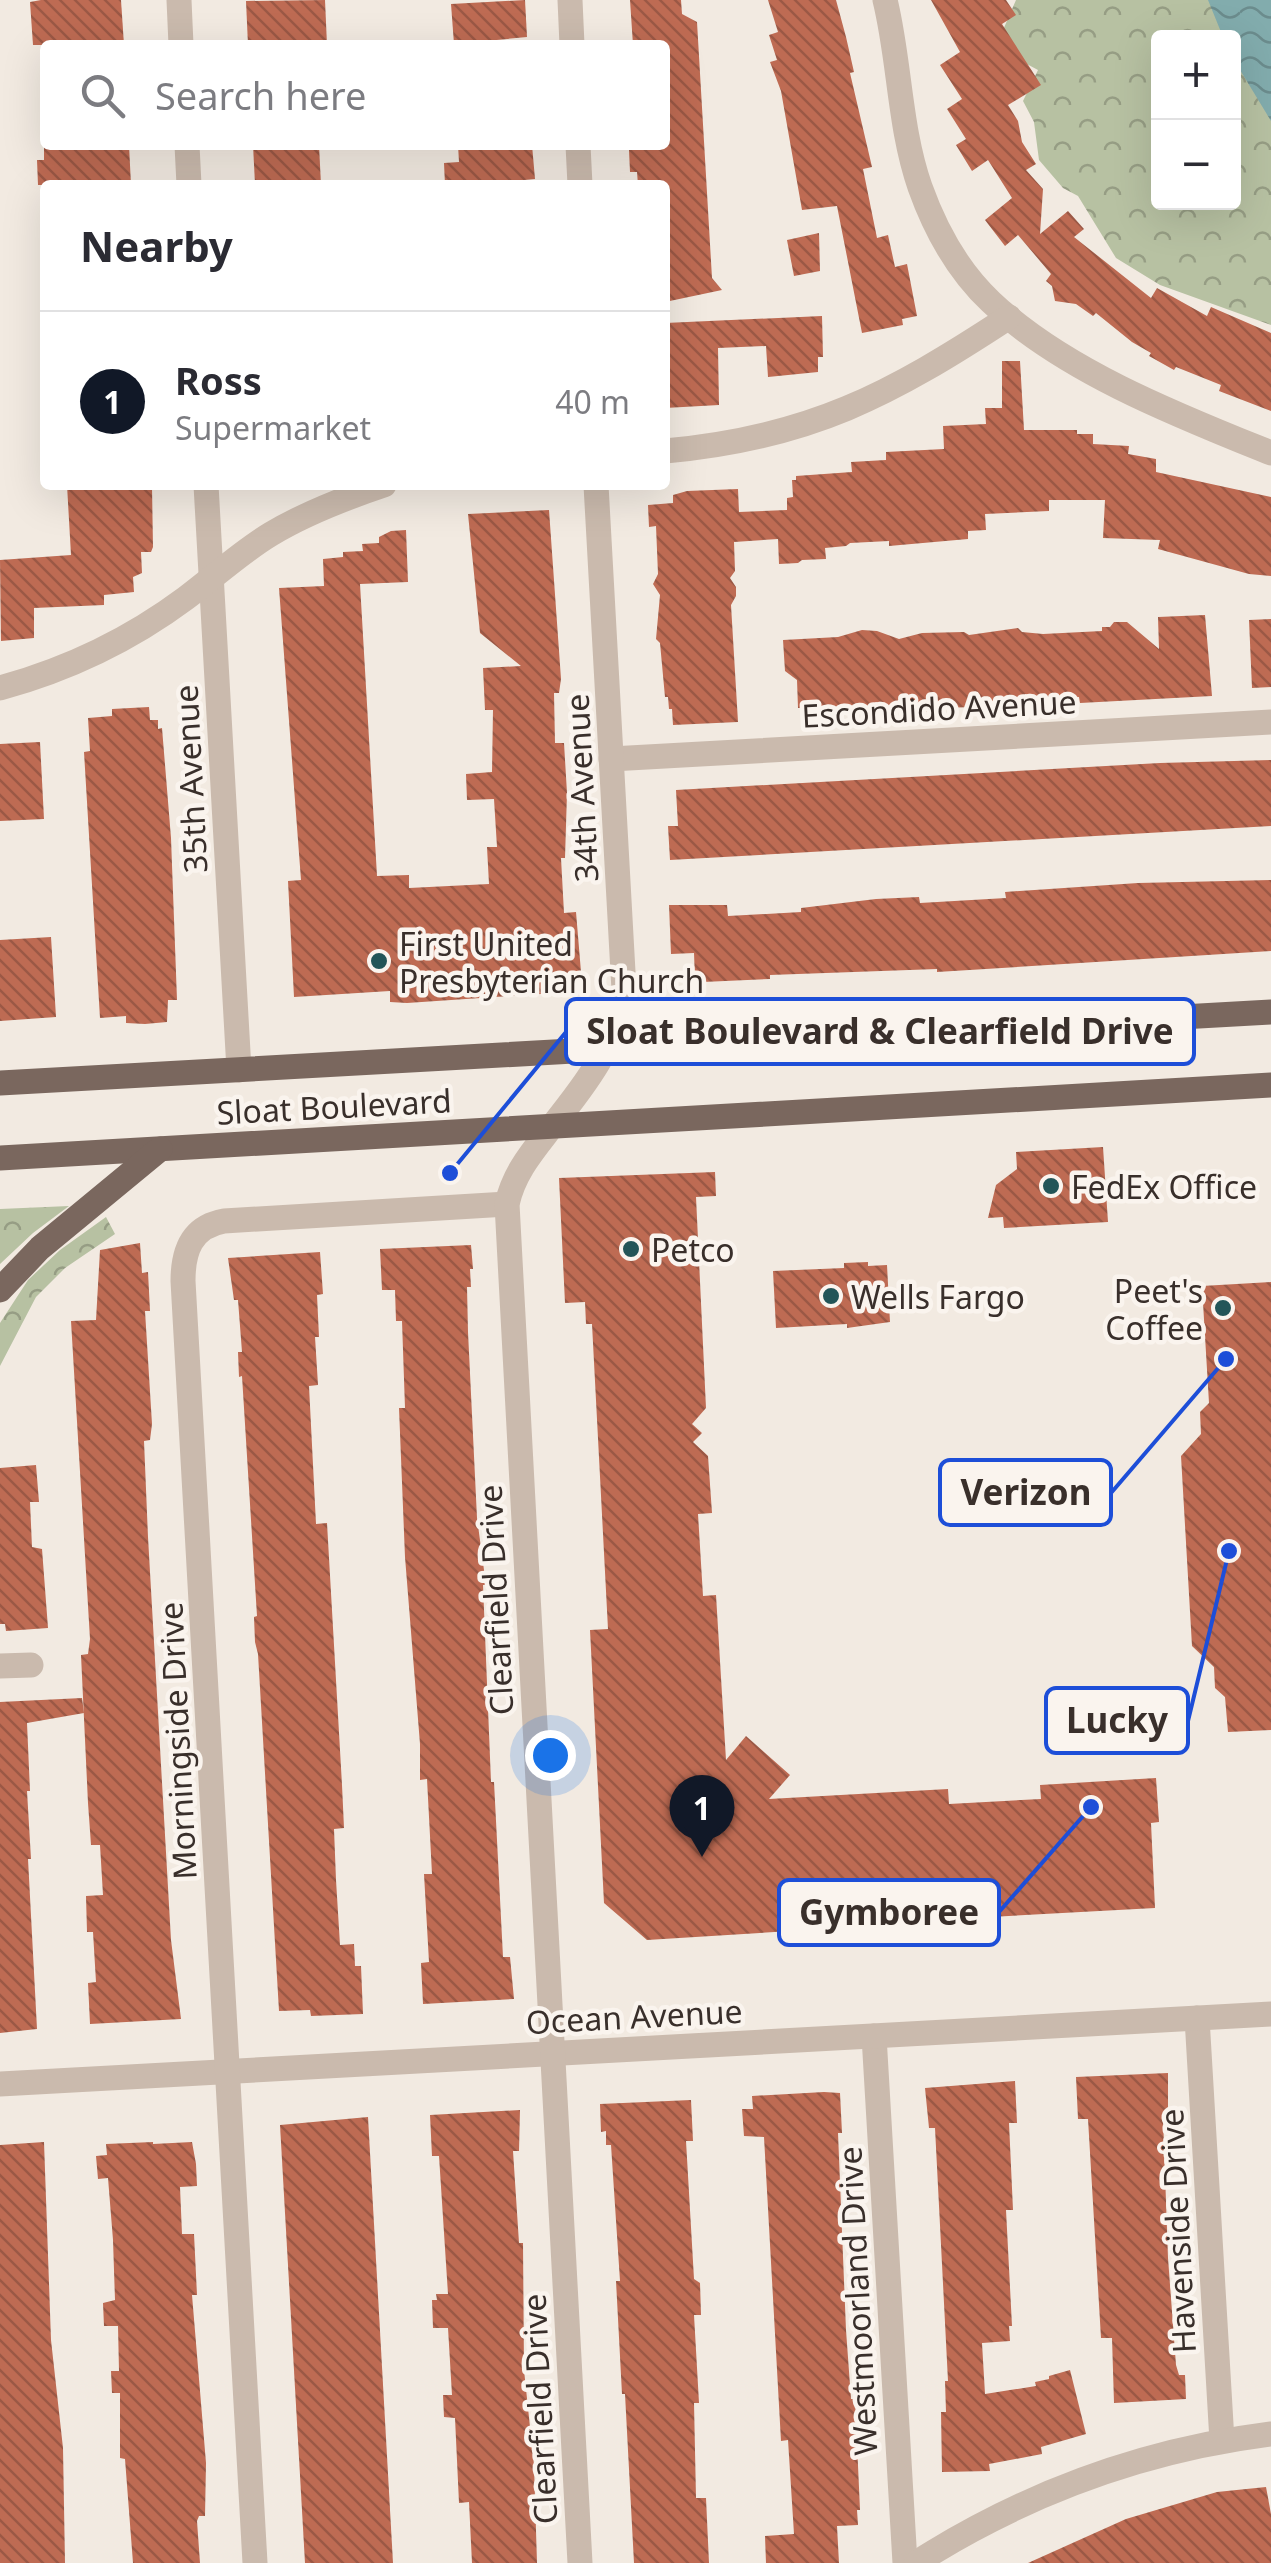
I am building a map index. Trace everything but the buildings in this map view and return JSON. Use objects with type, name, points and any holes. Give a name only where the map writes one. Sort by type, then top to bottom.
[{"type":"main road","name":"Sloat Boulevard","points":[[0,1083],[1271,1012]]},
{"type":"main road","name":"Sloat Boulevard","points":[[0,1158],[1271,1085]]},
{"type":"main road","points":[[0,1290],[40,1248],[160,1149]]},
{"type":"street","points":[[179,0],[182,40]]},
{"type":"street","points":[[570,0],[572,40]]},
{"type":"street","points":[[885,0],[912,162],[930,214],[960,267],[1009,318],[1055,350],[1113,382],[1271,453]]},
{"type":"street","points":[[187,150],[189,180]]},
{"type":"street","points":[[578,150],[580,180]]},
{"type":"street","points":[[670,450],[754,439],[835,415],[911,379],[1009,318]]},
{"type":"street","name":"35th Avenue","points":[[206,490],[239,1070]]},
{"type":"street","points":[[0,688],[48,672],[122,638],[173,607],[275,532],[370,490]]},
{"type":"street","name":"34th Avenue","points":[[552,1127],[606,1049],[620,1013],[625,980],[596,490]]},
{"type":"street","name":"Escondido Avenue","points":[[611,759],[1271,722]]},
{"type":"street","name":"Clearfield Drive","points":[[552,1127],[516,1175],[506,1204],[580,2563]]},
{"type":"street","name":"Morningside Drive","points":[[255,2563],[183,1281],[185,1252],[200,1229],[224,1220],[506,1204]]},
{"type":"street","points":[[0,1666],[31,1665]]},
{"type":"street","name":"Ocean Avenue","points":[[0,2084],[1271,2014]]},
{"type":"street","name":"Havenside Drive","points":[[1198,2018],[1222,2441]]},
{"type":"street","name":"Westmoorland Drive","points":[[874,2036],[905,2563]]},
{"type":"street","points":[[916,2563],[984,2523],[1064,2486],[1145,2459],[1271,2434]]},
{"type":"green space","points":[[1016,0],[1271,0],[1271,325],[1160,285],[1116,258],[1078,196],[1063,188],[1039,160],[1034,122],[1023,101],[1038,70],[1012,56],[1003,30]]},
{"type":"green space","points":[[69,1206],[33,1233],[0,1264],[0,1209]]},
{"type":"green space","points":[[106,1217],[115,1234],[65,1268],[36,1297],[0,1366],[0,1323],[28,1280],[60,1250]]},
{"type":"water","points":[[1208,0],[1271,0],[1271,121],[1241,72],[1241,30],[1220,30]]},
{"type":"place","name":"First United Presbyterian Church","points":[[379,961]]},
{"type":"place","name":"Sloat Boulevard & Clearfield Drive","points":[[450,1173]]},
{"type":"place","name":"FedEx Office","points":[[1051,1186]]},
{"type":"place","name":"Petco","points":[[631,1249]]},
{"type":"place","name":"Wells Fargo","points":[[831,1296]]},
{"type":"place","name":"Peet's Coffee","points":[[1223,1308]]},
{"type":"place","name":"Verizon","points":[[1226,1359]]},
{"type":"place","name":"Lucky","points":[[1229,1551]]},
{"type":"place","name":"Gymboree","points":[[1091,1807]]},
{"type":"place","name":"Ross","points":[[702,1857]]}]
